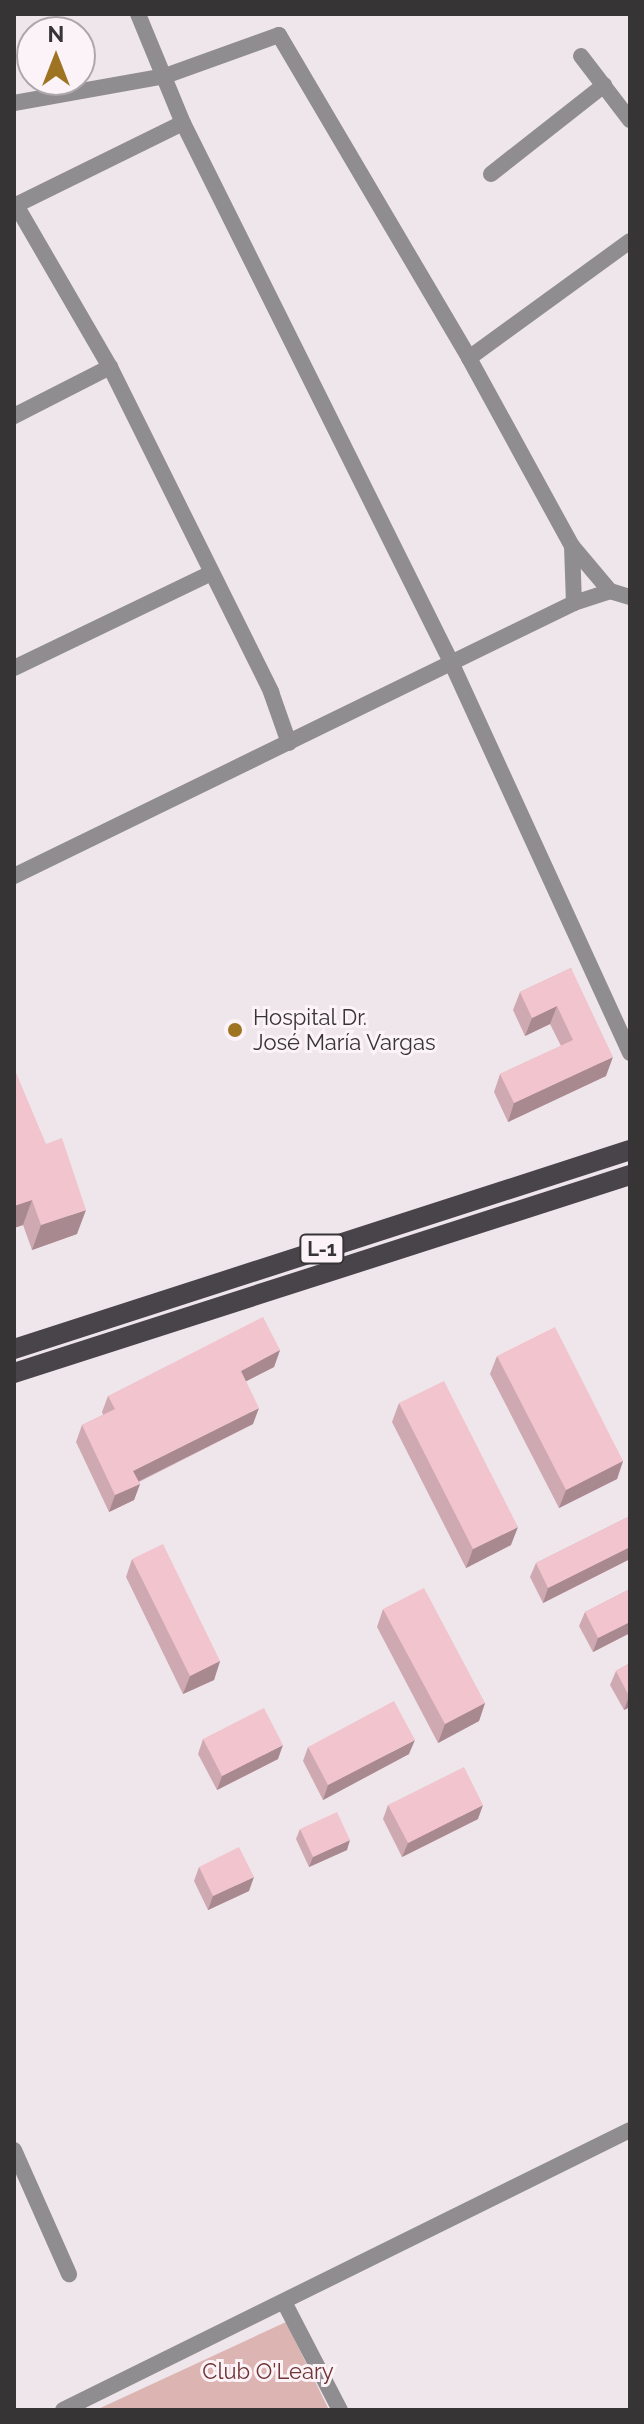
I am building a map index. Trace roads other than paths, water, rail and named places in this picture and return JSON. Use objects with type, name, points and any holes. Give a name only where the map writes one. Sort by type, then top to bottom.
[{"type":"main road","name":"L-1","points":[[14,1349],[630,1150]]},
{"type":"main road","name":"L-1","points":[[14,1373],[630,1175]]},
{"type":"street","points":[[138,14],[183,123],[451,662],[630,1053]]},
{"type":"street","points":[[14,103],[165,76],[279,35],[469,358],[572,546],[610,591],[630,597]]},
{"type":"street","points":[[581,56],[630,120]]},
{"type":"street","points":[[491,174],[604,85]]},
{"type":"street","points":[[183,123],[15,205],[110,367],[271,692],[289,743]]},
{"type":"street","points":[[469,358],[630,241]]},
{"type":"street","points":[[14,416],[110,367]]},
{"type":"street","points":[[572,546],[574,603]]},
{"type":"street","points":[[14,668],[211,573]]},
{"type":"street","points":[[14,876],[574,603],[610,591]]},
{"type":"street","points":[[63,2410],[630,2130]]},
{"type":"street","points":[[14,2150],[69,2274]]},
{"type":"street","points":[[284,2302],[340,2410]]},
{"type":"place","name":"Hospital Dr. José María Vargas","points":[[235,1030]]},
{"type":"park label","name":"Club O'Leary","points":[[268,2372]]}]
